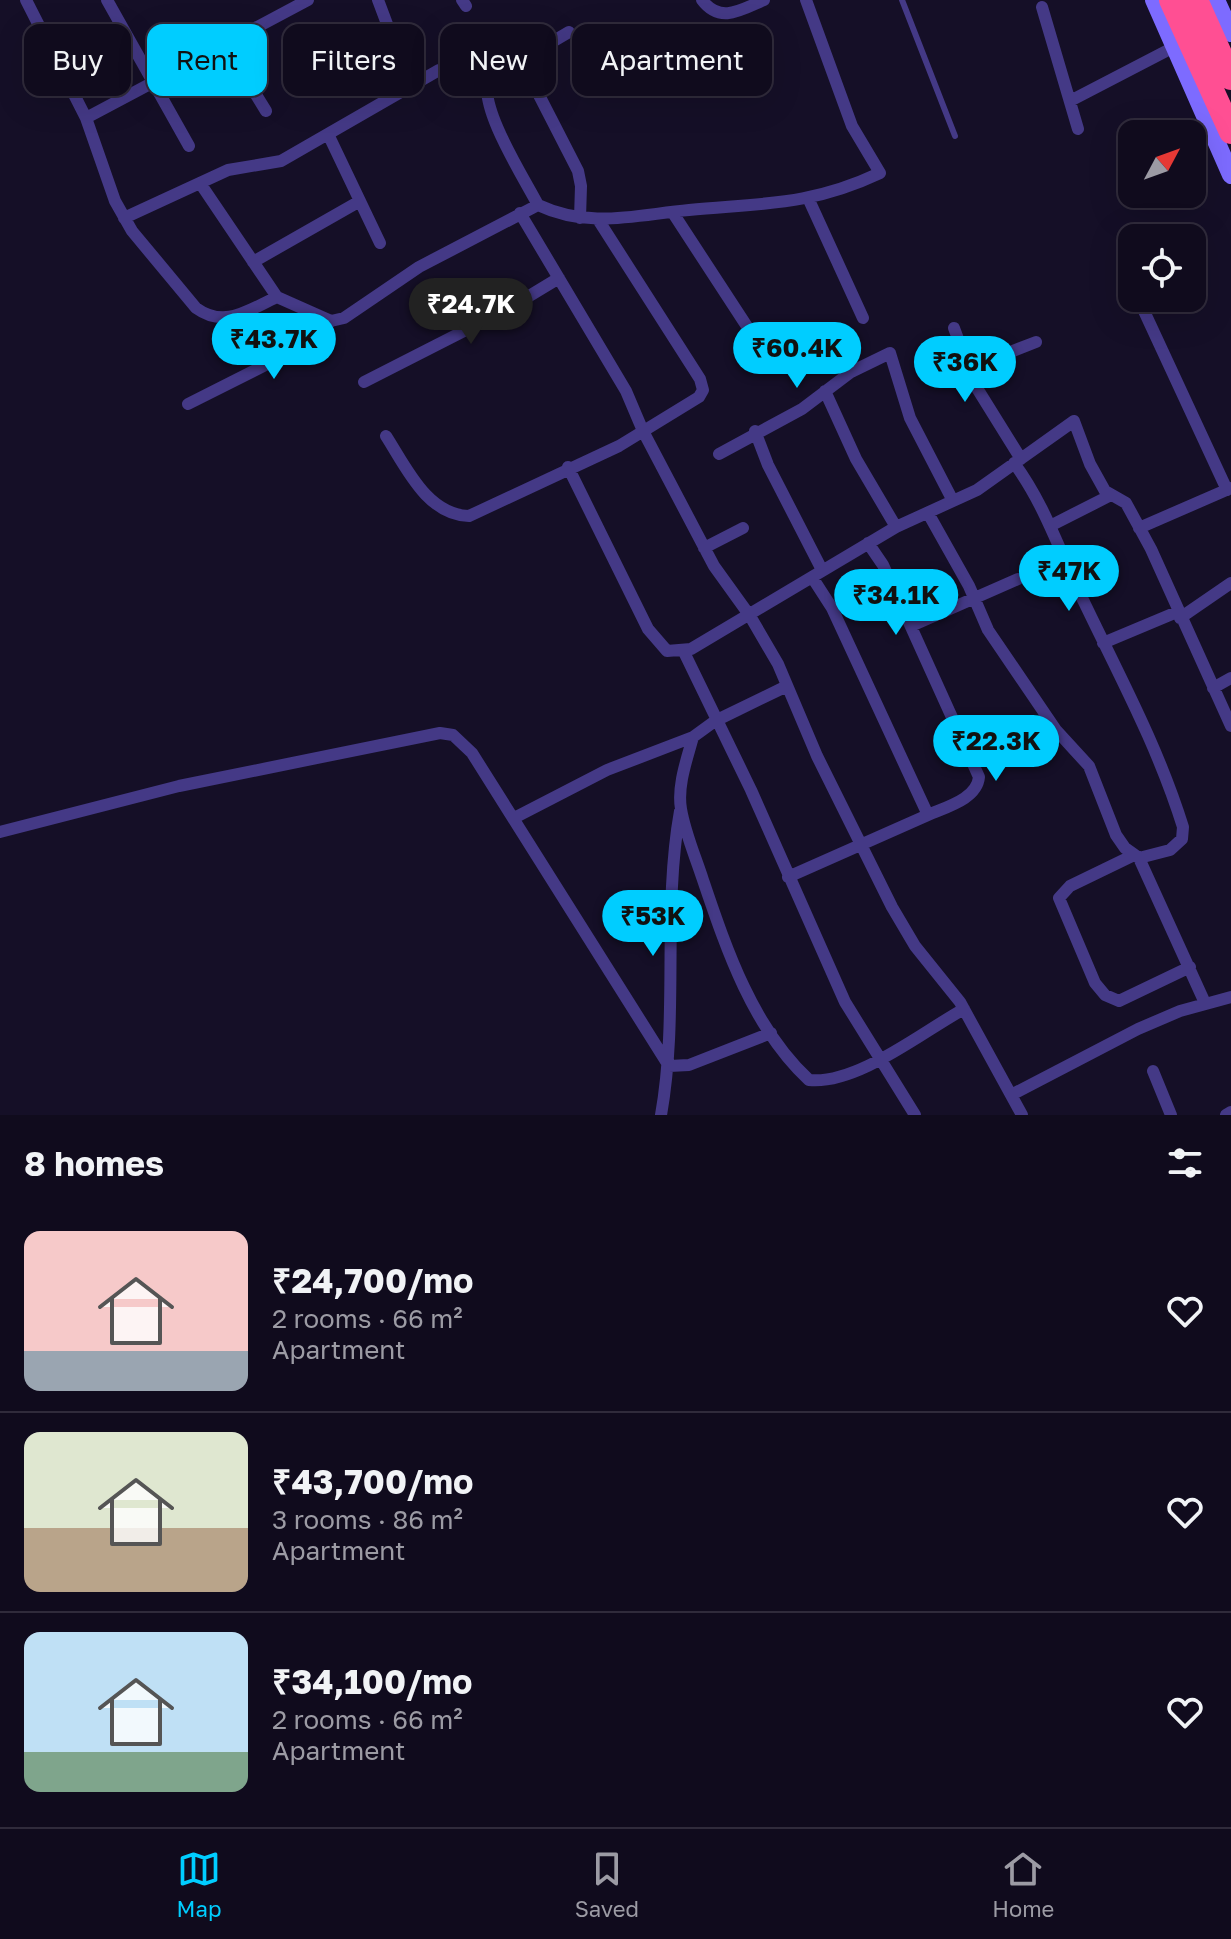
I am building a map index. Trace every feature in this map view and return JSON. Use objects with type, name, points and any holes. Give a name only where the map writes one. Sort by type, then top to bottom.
[{"type":"highway","points":[[1171,0],[1231,132]]},
{"type":"highway","points":[[1196,0],[1231,78]]},
{"type":"street","points":[[26,0],[86,118],[105,181],[124,218],[164,270],[208,316],[227,320],[277,297]]},
{"type":"street","points":[[107,0],[147,70]]},
{"type":"street","points":[[263,24],[308,0]]},
{"type":"street","points":[[378,0],[387,24]]},
{"type":"street","points":[[702,0],[716,13],[725,15],[764,0]]},
{"type":"street","points":[[188,404],[305,345],[331,321],[344,318],[419,267],[538,205],[599,221],[809,200],[843,190],[880,173],[852,126],[806,0]]},
{"type":"street","points":[[1154,0],[1231,175]]},
{"type":"street","points":[[1216,0],[1231,33]]},
{"type":"street","points":[[1042,7],[1078,129]]},
{"type":"street","points":[[556,40],[569,32]]},
{"type":"street","points":[[1070,101],[1174,47]]},
{"type":"street","points":[[424,80],[439,70]]},
{"type":"street","points":[[86,118],[147,86]]},
{"type":"street","points":[[162,96],[189,146]]},
{"type":"street","points":[[257,96],[266,111]]},
{"type":"street","points":[[124,218],[228,170],[281,161],[397,96]]},
{"type":"street","points":[[486,96],[489,110],[538,205]]},
{"type":"street","points":[[540,96],[575,164],[581,186],[580,218]]},
{"type":"street","points":[[328,134],[380,243]]},
{"type":"street","points":[[200,183],[277,297],[331,321]]},
{"type":"street","points":[[809,200],[863,318]]},
{"type":"street","points":[[253,262],[360,201]]},
{"type":"street","points":[[520,213],[626,391],[643,431],[704,548],[750,616],[787,686],[860,845],[915,946],[964,1009],[1022,1115]]},
{"type":"street","points":[[673,213],[763,351]]},
{"type":"street","points":[[386,436],[422,491],[440,509],[454,516],[469,516],[494,507],[686,408],[703,390],[700,379],[599,221]]},
{"type":"street","points":[[364,382],[511,307],[559,278]]},
{"type":"street","points":[[1139,528],[1229,489],[1145,312]]},
{"type":"street","points":[[954,328],[975,385],[1037,494],[1103,643],[1155,744],[1183,827],[1178,845],[1150,858],[1137,857],[1070,886],[1059,898],[1095,983],[1105,995],[1119,1001],[1190,967]]},
{"type":"street","points":[[969,368],[1036,342]]},
{"type":"street","points":[[719,454],[755,431],[802,409],[851,372],[890,353],[910,418],[953,501]]},
{"type":"street","points":[[825,391],[856,459],[896,527]]},
{"type":"street","points":[[568,467],[648,629],[667,651],[683,650],[750,616],[896,527],[977,490],[1074,421],[1090,464],[1105,491],[1126,503],[1139,528],[1231,726]]},
{"type":"street","points":[[755,431],[832,608],[928,815]]},
{"type":"street","points":[[1050,526],[1111,495]]},
{"type":"street","points":[[928,513],[1014,672],[1056,730],[1089,766],[1116,835],[1137,857],[1205,1003]]},
{"type":"street","points":[[704,548],[743,528]]},
{"type":"street","points":[[788,877],[928,815],[971,794],[978,786],[979,777],[911,626],[883,565],[868,543]]},
{"type":"street","points":[[911,626],[1018,579]]},
{"type":"street","points":[[1103,643],[1179,615],[1231,583]]},
{"type":"street","points":[[683,650],[751,790],[845,1002],[915,1115]]},
{"type":"street","points":[[1213,688],[1231,678]]},
{"type":"street","points":[[514,818],[607,770],[693,737],[715,721],[787,686]]},
{"type":"street","points":[[0,832],[179,786],[440,733],[453,735],[472,753],[669,1066]]},
{"type":"street","points":[[661,1115],[669,1066],[671,860],[682,778],[693,737]]},
{"type":"street","points":[[680,808],[716,917],[742,983],[782,1053],[809,1080],[838,1078],[881,1058],[964,1009]]},
{"type":"street","points":[[1011,1095],[1138,1029],[1205,1003],[1231,997]]},
{"type":"street","points":[[669,1066],[689,1065],[771,1033]]},
{"type":"street","points":[[1153,1071],[1171,1115]]},
{"type":"lane","points":[[902,0],[955,136]]}]
